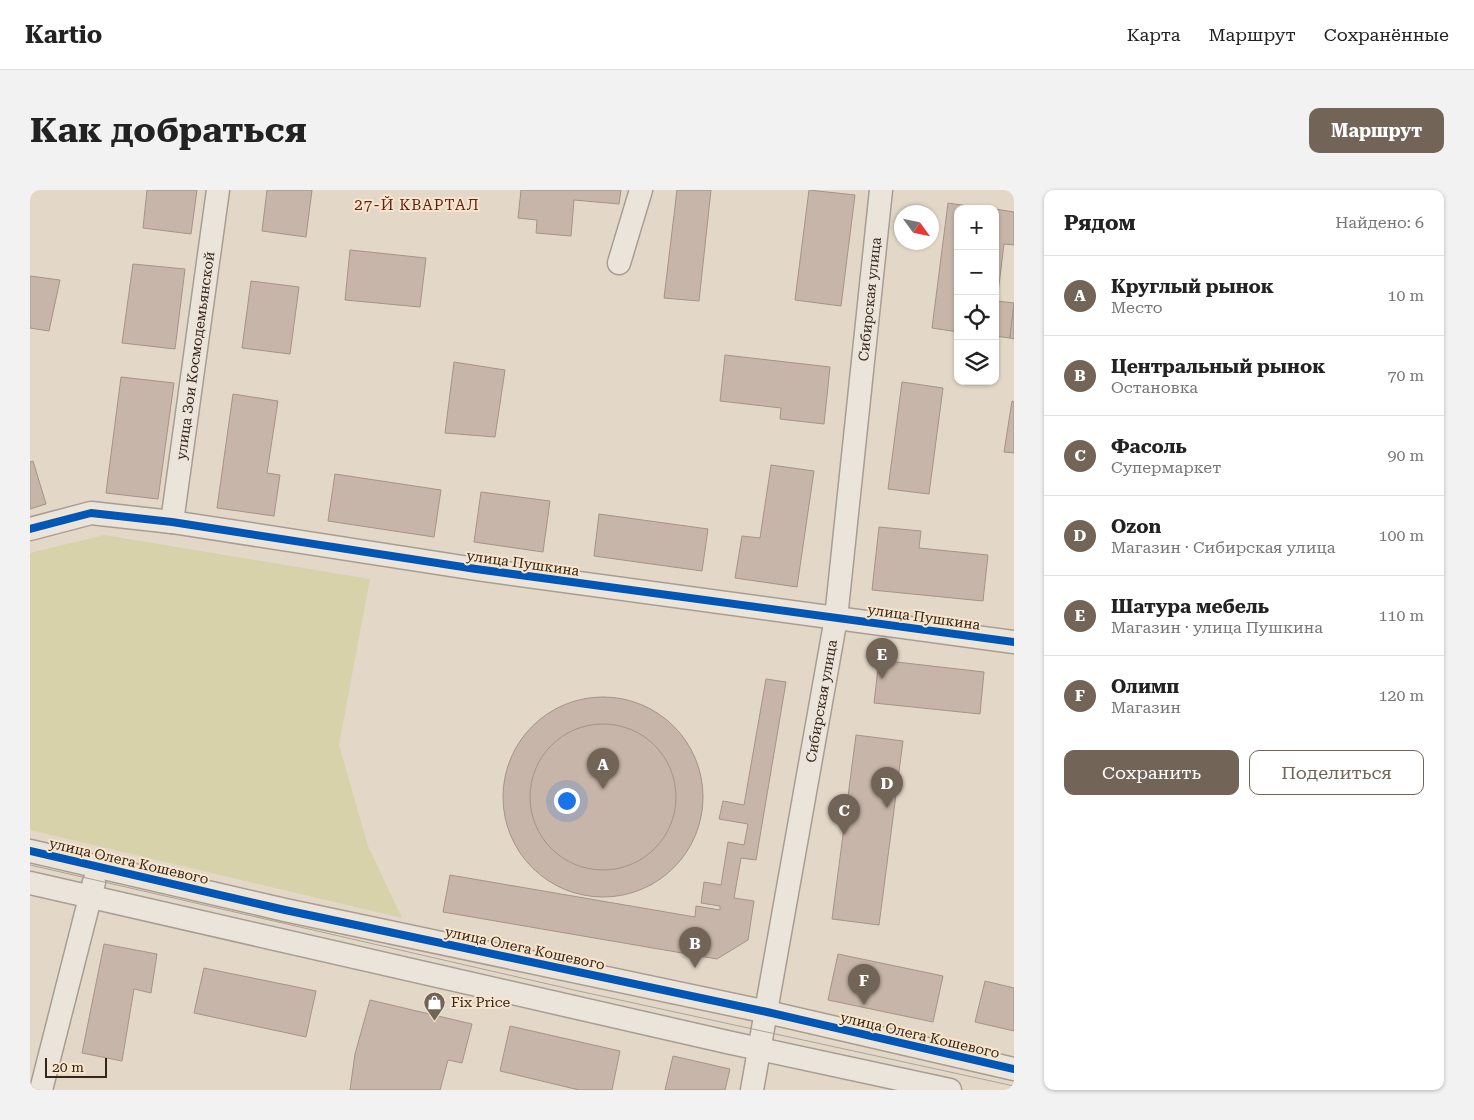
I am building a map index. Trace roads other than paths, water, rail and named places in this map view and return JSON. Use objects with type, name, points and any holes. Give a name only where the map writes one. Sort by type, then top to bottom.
[{"type":"street","name":"улица Зои Космодемьянской","points":[[172,522],[218,190]]},
{"type":"street","points":[[619,263],[641,190]]},
{"type":"street","name":"Сибирская улица","points":[[752,1090],[836,618],[881,190]]},
{"type":"street","name":"улица Пушкина","points":[[30,529],[91,513],[172,522],[485,570],[1014,642]]},
{"type":"street","name":"улица Олега Кошевого","points":[[30,851],[285,910],[767,1012],[1014,1070]]},
{"type":"street","points":[[41,1090],[98,867]]},
{"type":"street","points":[[30,883],[760,1049],[950,1090]]},
{"type":"tram line","points":[[30,865],[574,990],[1014,1086]]},
{"type":"place","name":"Шатура мебель","points":[[882,679]]},
{"type":"place","name":"Круглый рынок","points":[[603,789]]},
{"type":"place","name":"Ozon","points":[[887,808]]},
{"type":"place","name":"Фасоль","points":[[844,835]]},
{"type":"place","name":"Центральный рынок","points":[[695,968]]},
{"type":"place","name":"Олимп","points":[[864,1005]]},
{"type":"place","name":"Fix Price","points":[[435,1021]]},
{"type":"district","name":"27-Й КВАРТАЛ","points":[[417,205]]}]
